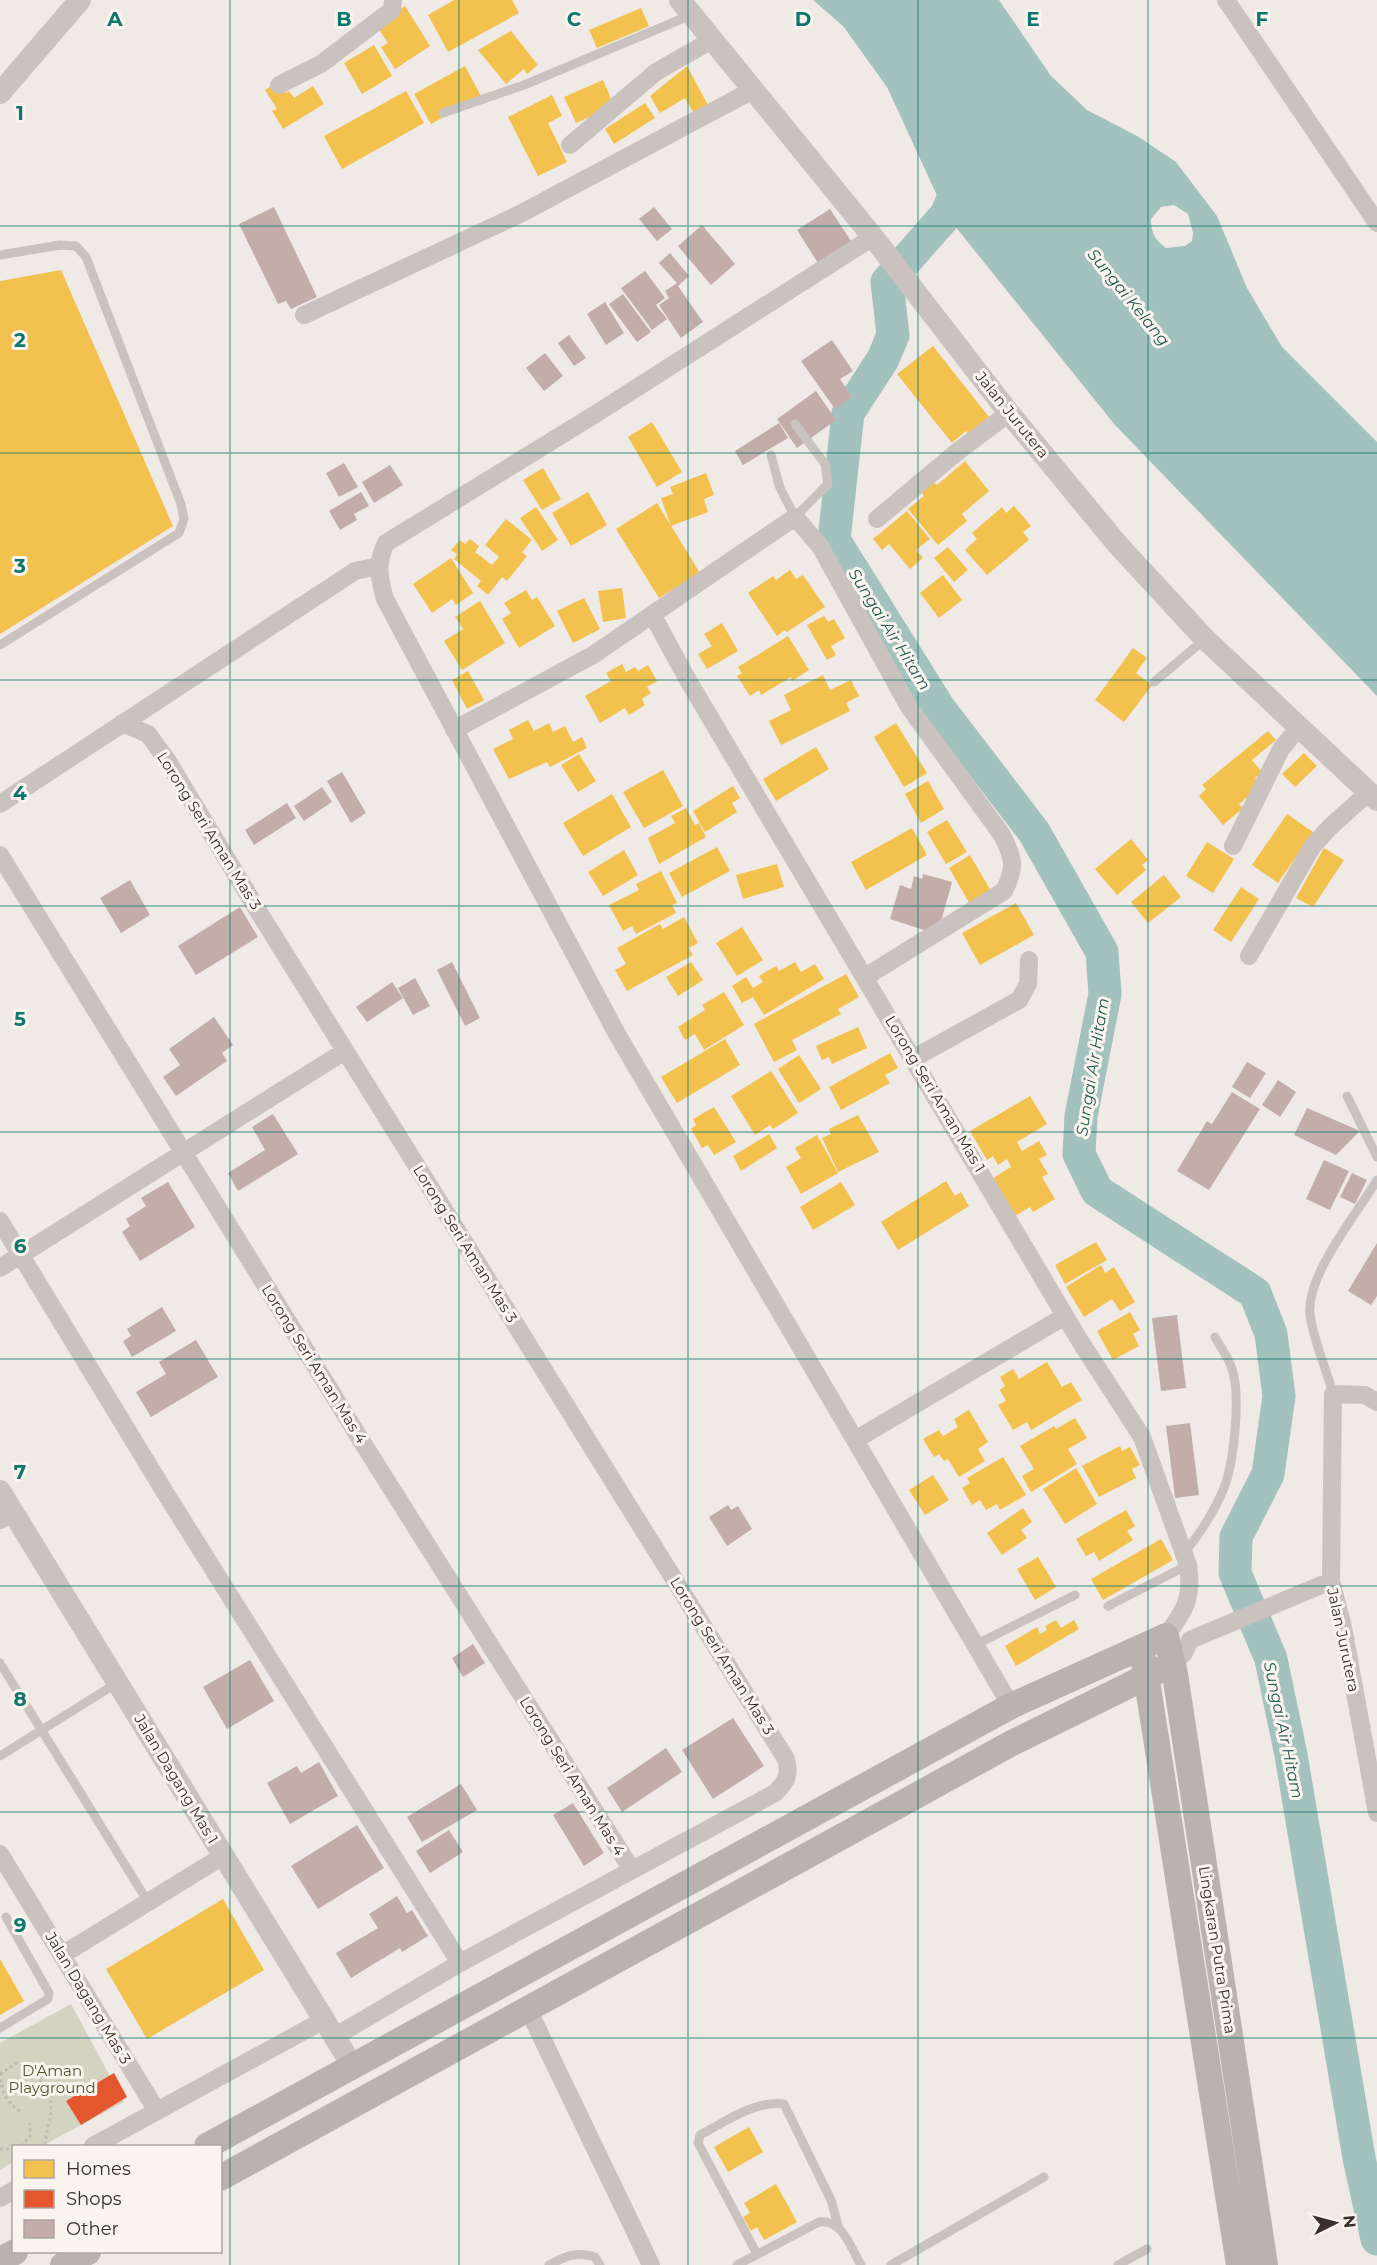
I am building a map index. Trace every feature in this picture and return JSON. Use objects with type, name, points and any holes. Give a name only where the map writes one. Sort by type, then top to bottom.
[{"type":"main road","points":[[209,2145],[1011,1706],[1140,1647],[1178,1638]]},
{"type":"main road","name":"Lingkaran Putra Prima","points":[[1178,1638],[1172,1664],[1265,2265]]},
{"type":"main road","name":"Lingkaran Putra Prima","points":[[1140,1647],[1147,1676],[1239,2265]]},
{"type":"main road","points":[[222,2177],[1012,1743],[1172,1664]]},
{"type":"main road","points":[[0,2263],[14,2253]]},
{"type":"main road","points":[[63,2265],[86,2253]]},
{"type":"street","points":[[0,93],[80,0]]},
{"type":"street","points":[[279,85],[321,64],[392,10],[393,0]]},
{"type":"street","points":[[1226,0],[1377,223]]},
{"type":"street","name":"Jalan Jurutera","points":[[686,7],[873,237],[1009,413],[1118,545],[1205,639],[1373,796]]},
{"type":"street","points":[[570,145],[656,72],[712,40]]},
{"type":"street","points":[[304,315],[520,214],[752,91]]},
{"type":"street","points":[[873,237],[594,416],[386,543],[379,556],[378,575],[385,599],[617,1034],[1011,1706]]},
{"type":"street","points":[[877,519],[957,452],[1009,413]]},
{"type":"street","points":[[454,730],[593,655],[795,517],[820,546],[909,707],[1002,836],[1012,855],[1013,873],[1004,891],[865,977]]},
{"type":"street","points":[[0,804],[355,571],[379,566]]},
{"type":"street","name":"Lorong Seri Aman Mas 1","points":[[653,616],[689,682],[1065,1316],[1142,1437],[1186,1559],[1190,1583],[1178,1638]]},
{"type":"street","name":"Lorong Seri Aman Mas 3","points":[[122,723],[148,734],[167,760],[345,1051],[786,1759],[788,1779],[776,1793],[632,1870]]},
{"type":"street","points":[[1233,846],[1281,749],[1299,727]]},
{"type":"street","points":[[1249,956],[1312,847],[1373,796]]},
{"type":"street","name":"Lorong Seri Aman Mas 4","points":[[0,855],[364,1445],[632,1870]]},
{"type":"street","points":[[914,1058],[1019,1000],[1028,984],[1029,960]]},
{"type":"street","points":[[0,1268],[345,1051]]},
{"type":"street","points":[[0,1221],[166,1494],[460,1963]]},
{"type":"street","points":[[855,1440],[1065,1316]]},
{"type":"street","points":[[1333,1394],[1365,1395],[1377,1402]]},
{"type":"street","name":"Jalan Jurutera","points":[[1333,1394],[1331,1581],[1343,1627],[1377,1813]]},
{"type":"street","name":"Jalan Dagang Mas 1","points":[[0,1491],[6,1516],[117,1683],[353,2067]]},
{"type":"street","points":[[1178,1638],[1209,1632],[1331,1581]]},
{"type":"street","name":"Jalan Dagang Mas 3","points":[[0,1854],[157,2111]]},
{"type":"street","points":[[62,1955],[223,1856]]},
{"type":"street","points":[[95,2145],[157,2111],[329,2029],[460,1963],[632,1870]]},
{"type":"street","points":[[528,2009],[651,2265]]},
{"type":"lane","points":[[443,113],[524,85],[686,7]]},
{"type":"lane","points":[[0,255],[60,245],[76,246],[86,257],[181,504],[184,519],[179,533],[0,645]]},
{"type":"lane","points":[[771,456],[780,488],[795,517],[828,484],[825,464],[795,424]]},
{"type":"lane","points":[[1154,682],[1205,639]]},
{"type":"lane","points":[[1347,1096],[1377,1158]]},
{"type":"lane","points":[[1333,1394],[1310,1313],[1317,1279],[1326,1257],[1377,1180]]},
{"type":"lane","points":[[1108,1606],[1186,1559],[1224,1487],[1235,1425],[1237,1392],[1232,1368],[1215,1337]]},
{"type":"lane","points":[[975,1645],[1075,1594]]},
{"type":"lane","points":[[0,1663],[148,1902]]},
{"type":"lane","points":[[0,1756],[117,1683]]},
{"type":"lane","points":[[0,2028],[48,1999],[50,1993],[6,1917]]},
{"type":"lane","points":[[757,2254],[698,2143],[700,2135],[758,2106],[772,2103],[784,2104],[831,2200],[838,2225],[861,2265]]},
{"type":"lane","points":[[891,2265],[1044,2177]]},
{"type":"lane","points":[[737,2265],[819,2222],[828,2221],[838,2225]]},
{"type":"lane","points":[[1118,2265],[1147,2249]]},
{"type":"lane","points":[[549,2265],[566,2256],[582,2253],[595,2257],[600,2265]]},
{"type":"path","points":[[23,2113],[7,2101],[0,2082],[1,2073],[17,2063],[31,2070],[42,2080],[49,2094],[51,2109],[45,2134],[45,2145]]},
{"type":"path","points":[[22,2145],[30,2136],[30,2120]]},
{"type":"green space","name":"D'Aman Playground","points":[[71,2004],[124,2102],[44,2145],[12,2145],[12,2163],[0,2170],[0,2043]]},
{"type":"water","name":"Sungai Kelang","points":[[813,0],[999,0],[1051,76],[1087,110],[1137,136],[1176,162],[1217,216],[1247,288],[1282,347],[1377,442],[1377,696],[1115,425],[946,215],[887,87],[843,26]],"holes":[[[1174,205],[1188,214],[1193,233],[1192,241],[1185,246],[1166,248],[1154,236],[1151,219],[1161,207]]]},
{"type":"building: Homes","points":[[454,0],[512,0],[519,13],[448,52],[428,15]]},
{"type":"building: Homes","points":[[405,6],[430,46],[395,69],[381,47],[388,43],[376,25]]},
{"type":"building: Homes","points":[[641,8],[649,26],[597,48],[589,30]]},
{"type":"building: Homes","points":[[511,31],[538,65],[527,74],[524,69],[506,84],[478,50]]},
{"type":"building: Homes","points":[[374,45],[392,76],[362,94],[344,63]]},
{"type":"building: Homes","points":[[465,66],[481,96],[431,124],[414,94]]},
{"type":"building: Homes","points":[[687,66],[709,107],[695,115],[685,98],[660,113],[650,96]]},
{"type":"building: Homes","points":[[603,80],[614,106],[576,123],[564,97]]},
{"type":"building: Homes","points":[[278,82],[285,93],[289,91],[294,98],[313,86],[324,104],[283,129],[272,111],[277,109],[265,90]]},
{"type":"building: Homes","points":[[406,91],[424,123],[342,169],[324,136]]},
{"type":"building: Homes","points":[[552,95],[562,116],[548,123],[567,162],[538,176],[508,117]]},
{"type":"building: Homes","points":[[645,103],[655,118],[614,144],[605,129]]},
{"type":"building: Homes","points":[[61,270],[173,526],[0,634],[0,281]]},
{"type":"building: Homes","points":[[933,346],[996,426],[975,443],[966,431],[952,443],[897,374]]},
{"type":"building: Homes","points":[[652,422],[682,472],[657,487],[628,437]]},
{"type":"building: Homes","points":[[965,461],[989,491],[962,514],[967,521],[938,545],[908,509],[924,496],[919,490],[931,479],[937,485]]},
{"type":"building: Homes","points":[[543,468],[561,499],[542,510],[523,480]]},
{"type":"building: Homes","points":[[706,473],[714,495],[704,499],[708,512],[671,526],[661,498],[673,494],[670,487]]},
{"type":"building: Homes","points":[[588,492],[607,525],[571,546],[552,513]]},
{"type":"building: Homes","points":[[657,503],[700,573],[659,598],[616,529]]},
{"type":"building: Homes","points":[[1014,506],[1031,526],[1023,532],[1029,540],[987,575],[965,550],[977,539],[972,533],[1002,507],[1006,513]]},
{"type":"building: Homes","points":[[536,507],[558,540],[542,551],[520,518]]},
{"type":"building: Homes","points":[[907,511],[930,539],[916,550],[923,558],[910,569],[889,544],[882,550],[873,539]]},
{"type":"building: Homes","points":[[506,519],[532,540],[522,552],[527,556],[507,581],[502,577],[488,595],[477,586],[481,581],[454,559],[457,554],[451,550],[460,540],[465,544],[470,539],[479,546],[475,552],[492,565],[499,557],[485,545]]},
{"type":"building: Homes","points":[[948,547],[968,570],[954,582],[934,558]]},
{"type":"building: Homes","points":[[451,558],[473,593],[456,605],[452,599],[432,613],[413,584]]},
{"type":"building: Homes","points":[[790,570],[796,579],[803,575],[825,607],[777,636],[748,593],[773,576],[776,580]]},
{"type":"building: Homes","points":[[943,575],[962,600],[939,618],[920,593]]},
{"type":"building: Homes","points":[[622,588],[626,618],[603,622],[598,591]]},
{"type":"building: Homes","points":[[526,590],[532,600],[537,597],[555,626],[519,648],[502,619],[511,613],[504,603]]},
{"type":"building: Homes","points":[[584,598],[600,629],[573,643],[557,611]]},
{"type":"building: Homes","points":[[480,601],[505,643],[462,670],[444,641],[463,629],[455,617]]},
{"type":"building: Homes","points":[[824,616],[828,622],[834,619],[845,638],[831,646],[836,655],[827,660],[807,625]]},
{"type":"building: Homes","points":[[722,623],[738,651],[707,669],[698,654],[712,646],[704,634]]},
{"type":"building: Homes","points":[[788,636],[809,670],[792,681],[791,677],[761,695],[759,690],[750,696],[737,676],[742,673],[738,667]]},
{"type":"building: Homes","points":[[1133,648],[1147,658],[1136,673],[1152,685],[1124,722],[1095,700]]},
{"type":"building: Homes","points":[[622,664],[626,672],[635,667],[638,671],[648,665],[657,681],[647,687],[651,693],[642,699],[645,705],[629,715],[625,708],[600,723],[585,696],[611,681],[606,673]]},
{"type":"building: Homes","points":[[468,671],[484,700],[467,709],[452,680]]},
{"type":"building: Homes","points":[[823,675],[830,690],[851,680],[859,696],[846,703],[850,711],[781,745],[769,721],[791,710],[784,695]]},
{"type":"building: Homes","points":[[528,720],[534,731],[549,723],[553,732],[565,726],[573,742],[582,737],[587,748],[550,767],[547,762],[509,779],[493,749],[513,739],[509,730]]},
{"type":"building: Homes","points":[[896,723],[927,773],[904,787],[874,737]]},
{"type":"building: Homes","points":[[1268,731],[1276,740],[1252,760],[1262,772],[1255,778],[1261,786],[1239,804],[1243,808],[1223,825],[1199,796],[1206,789],[1202,785]]},
{"type":"building: Homes","points":[[816,747],[829,769],[776,801],[763,779]]},
{"type":"building: Homes","points":[[1304,753],[1317,766],[1295,787],[1282,774]]},
{"type":"building: Homes","points":[[579,754],[596,781],[578,792],[561,765]]},
{"type":"building: Homes","points":[[663,770],[683,806],[644,828],[623,792]]},
{"type":"building: Homes","points":[[928,781],[944,809],[921,823],[905,794]]},
{"type":"building: Homes","points":[[733,786],[740,798],[732,803],[737,812],[705,832],[693,811]]},
{"type":"building: Homes","points":[[612,794],[631,827],[583,856],[563,823]]},
{"type":"building: Homes","points":[[686,808],[695,825],[699,823],[706,837],[659,864],[648,838],[675,823],[671,816]]},
{"type":"building: Homes","points":[[1287,814],[1313,832],[1278,883],[1252,865]]},
{"type":"building: Homes","points":[[947,820],[967,852],[946,864],[927,832]]},
{"type":"building: Homes","points":[[912,828],[927,855],[866,890],[851,862]]},
{"type":"building: Homes","points":[[1131,839],[1148,860],[1142,865],[1146,870],[1117,895],[1095,869]]},
{"type":"building: Homes","points":[[1207,842],[1234,859],[1213,893],[1186,876]]},
{"type":"building: Homes","points":[[717,847],[730,871],[682,897],[669,873]]},
{"type":"building: Homes","points":[[1324,848],[1344,860],[1313,907],[1296,898]]},
{"type":"building: Homes","points":[[624,850],[638,875],[603,896],[588,872]]},
{"type":"building: Homes","points":[[970,855],[991,891],[970,904],[949,868]]},
{"type":"building: Homes","points":[[777,864],[784,887],[743,899],[736,875]]},
{"type":"building: Homes","points":[[661,871],[677,903],[672,905],[676,913],[636,934],[632,926],[623,931],[609,905],[639,890],[636,884]]},
{"type":"building: Homes","points":[[1164,875],[1181,897],[1148,923],[1131,902]]},
{"type":"building: Homes","points":[[1241,887],[1259,899],[1231,942],[1213,930]]},
{"type":"building: Homes","points":[[1016,903],[1034,935],[980,965],[962,933]]},
{"type":"building: Homes","points":[[684,917],[698,943],[689,948],[693,955],[627,991],[615,970],[626,964],[617,948],[660,924],[663,929]]},
{"type":"building: Homes","points":[[742,927],[763,960],[737,976],[716,943]]},
{"type":"building: Homes","points":[[691,962],[703,980],[678,996],[666,977]]},
{"type":"building: Homes","points":[[795,962],[801,972],[815,964],[824,979],[764,1015],[753,997],[742,1003],[732,986],[746,977],[753,988],[763,982],[759,976],[776,966],[779,971]]},
{"type":"building: Homes","points":[[846,974],[859,997],[838,1009],[841,1014],[792,1040],[797,1050],[774,1062],[754,1024]]},
{"type":"building: Homes","points":[[724,992],[744,1025],[704,1050],[695,1034],[685,1040],[678,1027],[705,1010],[702,1005]]},
{"type":"building: Homes","points":[[858,1027],[867,1048],[832,1064],[829,1057],[822,1060],[816,1046]]},
{"type":"building: Homes","points":[[725,1039],[740,1065],[677,1103],[661,1077]]},
{"type":"building: Homes","points":[[890,1053],[898,1068],[885,1075],[890,1083],[841,1110],[829,1087]]},
{"type":"building: Homes","points":[[799,1055],[821,1089],[799,1103],[778,1069]]},
{"type":"building: Homes","points":[[771,1071],[798,1113],[773,1129],[770,1125],[755,1135],[731,1096]]},
{"type":"building: Homes","points":[[1030,1096],[1047,1124],[1017,1142],[1022,1151],[1039,1141],[1047,1155],[1039,1159],[1048,1174],[1042,1177],[1055,1199],[1033,1212],[1030,1207],[1015,1216],[993,1178],[1011,1167],[1007,1159],[998,1165],[993,1156],[987,1160],[970,1131]]},
{"type":"building: Homes","points":[[714,1107],[736,1142],[714,1155],[708,1145],[702,1148],[691,1129],[696,1125],[693,1119]]},
{"type":"building: Homes","points":[[858,1115],[879,1152],[838,1172],[822,1138],[831,1134],[829,1129]]},
{"type":"building: Homes","points":[[769,1134],[777,1148],[741,1171],[733,1156]]},
{"type":"building: Homes","points":[[817,1135],[838,1173],[801,1194],[786,1167],[801,1158],[795,1148]]},
{"type":"building: Homes","points":[[946,1181],[955,1196],[961,1192],[969,1206],[898,1250],[881,1222]]},
{"type":"building: Homes","points":[[841,1182],[855,1205],[813,1230],[800,1207]]},
{"type":"building: Homes","points":[[1096,1242],[1107,1260],[1065,1284],[1055,1265]]},
{"type":"building: Homes","points":[[1101,1265],[1105,1273],[1114,1267],[1135,1302],[1120,1311],[1112,1299],[1084,1317],[1066,1287]]},
{"type":"building: Homes","points":[[1130,1312],[1140,1330],[1133,1334],[1139,1346],[1113,1360],[1097,1331]]},
{"type":"building: Homes","points":[[1047,1362],[1062,1387],[1071,1382],[1082,1400],[1031,1430],[1027,1422],[1013,1430],[998,1405],[1006,1401],[1000,1390],[1005,1386],[1000,1377],[1013,1369],[1019,1379]]},
{"type":"building: Homes","points":[[969,1410],[988,1442],[978,1449],[985,1461],[959,1477],[948,1459],[944,1461],[939,1454],[934,1457],[923,1439],[939,1430],[943,1436],[958,1427],[954,1419]]},
{"type":"building: Homes","points":[[1075,1418],[1087,1438],[1068,1449],[1077,1464],[1031,1492],[1022,1476],[1034,1469],[1020,1446],[1054,1426],[1056,1429]]},
{"type":"building: Homes","points":[[1120,1446],[1122,1451],[1130,1447],[1140,1465],[1132,1469],[1136,1478],[1099,1497],[1082,1466]]},
{"type":"building: Homes","points":[[1003,1457],[1026,1495],[1000,1510],[997,1504],[986,1510],[980,1500],[972,1505],[962,1488],[970,1483],[967,1478]]},
{"type":"building: Homes","points":[[1076,1468],[1097,1504],[1065,1524],[1043,1489]]},
{"type":"building: Homes","points":[[933,1475],[949,1500],[925,1515],[909,1490]]},
{"type":"building: Homes","points":[[1023,1508],[1032,1522],[1021,1530],[1027,1538],[1002,1555],[987,1533]]},
{"type":"building: Homes","points":[[1126,1510],[1135,1526],[1127,1531],[1133,1540],[1099,1561],[1094,1552],[1086,1556],[1076,1539]]},
{"type":"building: Homes","points":[[1161,1539],[1173,1560],[1103,1600],[1091,1579]]},
{"type":"building: Homes","points":[[1038,1557],[1056,1587],[1035,1600],[1017,1569]]},
{"type":"building: Homes","points":[[1056,1620],[1061,1628],[1074,1620],[1079,1629],[1016,1666],[1005,1646],[1037,1627],[1040,1634],[1047,1630],[1045,1626]]},
{"type":"building: Homes","points":[[223,1899],[264,1970],[147,2039],[106,1969]]},
{"type":"building: Homes","points":[[0,1959],[24,2001],[0,2015]]},
{"type":"building: Homes","points":[[749,2127],[763,2152],[728,2172],[714,2147]]},
{"type":"building: Homes","points":[[776,2184],[797,2222],[764,2240],[757,2227],[751,2231],[743,2217],[750,2213],[744,2203]]},
{"type":"building: Shops","points":[[114,2073],[127,2097],[81,2125],[66,2101]]},
{"type":"building: Other","points":[[274,207],[317,297],[291,309],[286,301],[278,304],[239,224]]},
{"type":"building: Other","points":[[654,207],[672,229],[657,241],[639,219]]},
{"type":"building: Other","points":[[830,209],[851,241],[818,263],[797,230]]},
{"type":"building: Other","points":[[702,225],[735,264],[711,285],[678,246]]},
{"type":"building: Other","points":[[670,253],[689,276],[678,286],[703,322],[681,338],[659,305],[669,298],[665,291],[677,283],[659,263]]},
{"type":"building: Other","points":[[645,271],[665,298],[656,305],[667,319],[652,330],[621,288]]},
{"type":"building: Other","points":[[623,294],[651,332],[637,342],[609,304]]},
{"type":"building: Other","points":[[605,302],[624,333],[606,345],[587,314]]},
{"type":"building: Other","points":[[569,335],[586,358],[574,366],[558,343]]},
{"type":"building: Other","points":[[832,340],[853,371],[840,379],[852,397],[835,409],[801,361]]},
{"type":"building: Other","points":[[545,353],[563,376],[544,391],[526,368]]},
{"type":"building: Other","points":[[816,391],[836,420],[797,448],[777,419]]},
{"type":"building: Other","points":[[779,423],[788,438],[743,465],[735,451]]},
{"type":"building: Other","points":[[344,463],[358,487],[339,497],[326,473]]},
{"type":"building: Other","points":[[390,465],[403,485],[374,503],[362,482]]},
{"type":"building: Other","points":[[361,492],[369,506],[354,514],[357,520],[340,530],[329,511]]},
{"type":"building: Other","points":[[342,772],[366,813],[351,823],[327,781]]},
{"type":"building: Other","points":[[322,787],[332,802],[304,821],[294,806]]},
{"type":"building: Other","points":[[287,803],[296,818],[254,845],[245,830]]},
{"type":"building: Other","points":[[923,874],[952,882],[940,925],[927,931],[890,919],[900,885],[911,889],[914,876],[922,879]]},
{"type":"building: Other","points":[[130,880],[150,915],[121,933],[100,898]]},
{"type":"building: Other","points":[[240,907],[258,937],[196,975],[178,946]]},
{"type":"building: Other","points":[[452,962],[480,1018],[465,1026],[437,970]]},
{"type":"building: Other","points":[[415,978],[430,1006],[413,1015],[398,988]]},
{"type":"building: Other","points":[[392,982],[403,998],[367,1022],[356,1007]]},
{"type":"building: Other","points":[[214,1017],[233,1045],[222,1053],[227,1061],[176,1096],[163,1077],[180,1065],[169,1049]]},
{"type":"building: Other","points":[[1247,1062],[1266,1073],[1250,1098],[1232,1087]]},
{"type":"building: Other","points":[[1278,1080],[1296,1092],[1280,1117],[1262,1105]]},
{"type":"building: Other","points":[[1232,1092],[1260,1109],[1209,1190],[1177,1171],[1207,1121],[1212,1124]]},
{"type":"building: Other","points":[[1307,1108],[1360,1131],[1336,1155],[1294,1135]]},
{"type":"building: Other","points":[[273,1114],[298,1154],[238,1191],[228,1173],[265,1150],[252,1127]]},
{"type":"building: Other","points":[[1324,1160],[1349,1171],[1330,1210],[1306,1199]]},
{"type":"building: Other","points":[[1352,1173],[1367,1180],[1355,1204],[1340,1197]]},
{"type":"building: Other","points":[[168,1182],[195,1227],[140,1261],[122,1232],[130,1226],[126,1219],[146,1206],[141,1198]]},
{"type":"building: Other","points":[[1377,1243],[1377,1296],[1371,1305],[1348,1291]]},
{"type":"building: Other","points":[[162,1307],[176,1331],[132,1357],[123,1341],[131,1336],[127,1329]]},
{"type":"building: Other","points":[[1177,1315],[1186,1388],[1161,1391],[1152,1318]]},
{"type":"building: Other","points":[[196,1340],[218,1377],[151,1417],[136,1392],[166,1374],[159,1362]]},
{"type":"building: Other","points":[[1190,1423],[1199,1495],[1175,1498],[1166,1426]]},
{"type":"building: Other","points":[[728,1505],[731,1510],[738,1506],[752,1529],[727,1546],[709,1517]]},
{"type":"building: Other","points":[[473,1644],[485,1663],[463,1677],[452,1658]]},
{"type":"building: Other","points":[[250,1660],[274,1701],[227,1729],[203,1687]]},
{"type":"building: Other","points":[[733,1718],[764,1766],[713,1799],[682,1750]]},
{"type":"building: Other","points":[[666,1748],[682,1772],[622,1812],[607,1788]]},
{"type":"building: Other","points":[[319,1762],[338,1796],[290,1824],[267,1783],[297,1766],[301,1773]]},
{"type":"building: Other","points":[[461,1784],[477,1810],[422,1842],[407,1817]]},
{"type":"building: Other","points":[[573,1803],[604,1853],[584,1866],[553,1815]]},
{"type":"building: Other","points":[[357,1825],[384,1868],[318,1909],[291,1866]]},
{"type":"building: Other","points":[[449,1830],[463,1852],[430,1873],[416,1851]]},
{"type":"building: Other","points":[[397,1896],[407,1913],[412,1910],[428,1936],[402,1952],[400,1948],[351,1978],[336,1953],[378,1928],[369,1914]]},
{"type":"waterway","name":"Sungai Air Hitam","points":[[964,173],[946,215],[887,282],[893,335],[883,359],[848,413],[834,540],[939,708],[1034,832],[1102,952],[1105,994],[1081,1116],[1079,1154],[1097,1191],[1255,1293],[1271,1334],[1279,1396],[1268,1474],[1236,1537],[1235,1573],[1271,1659],[1291,1755],[1359,2158],[1377,2239]]}]
